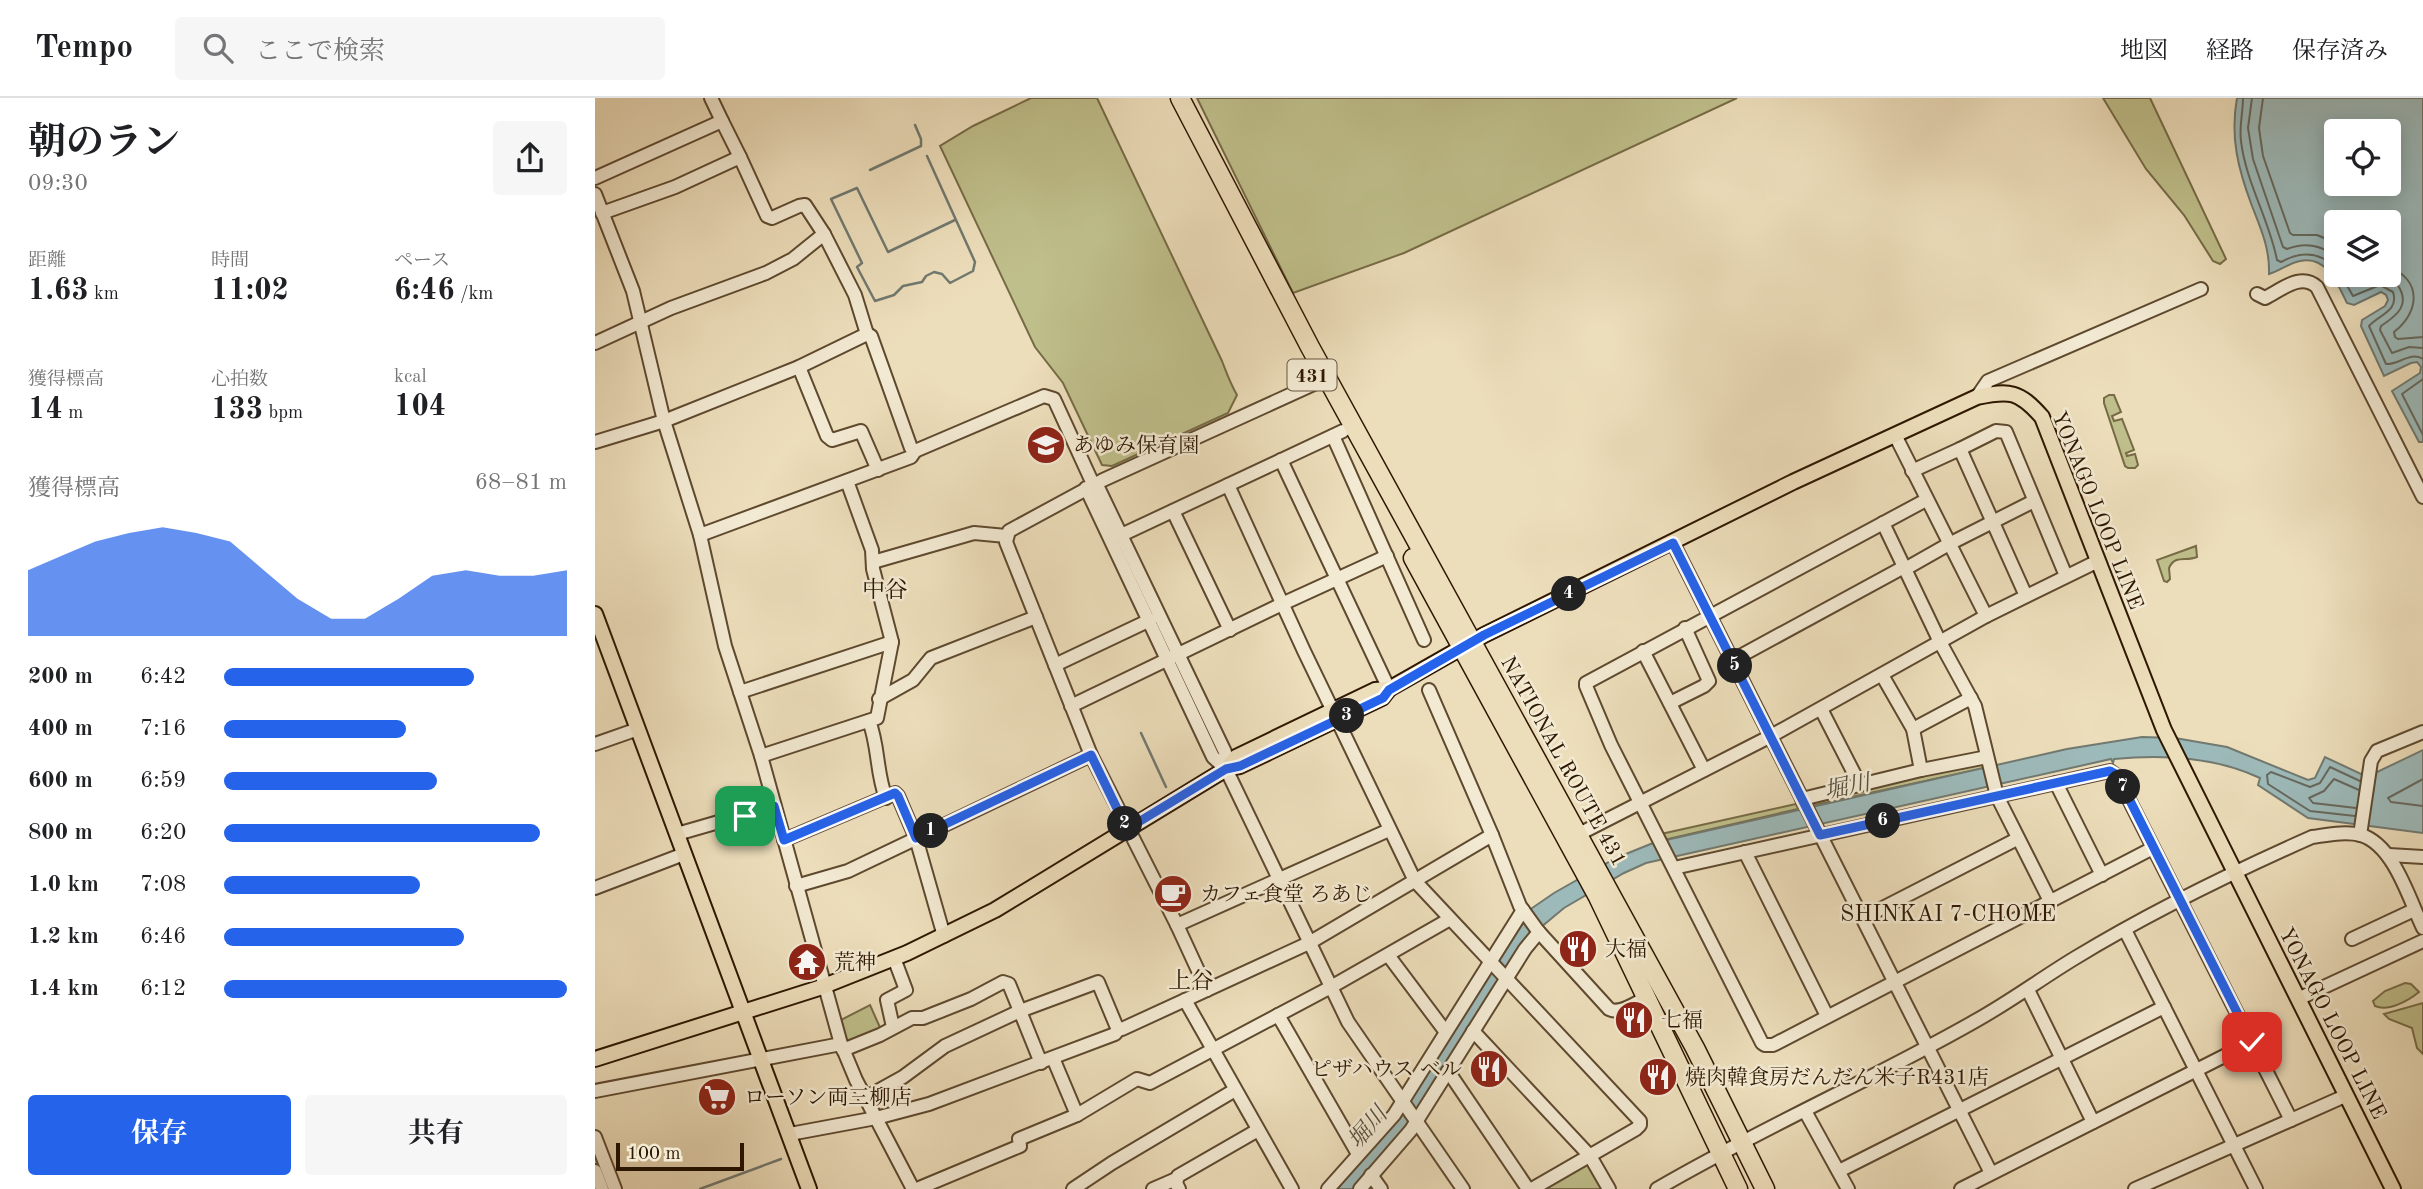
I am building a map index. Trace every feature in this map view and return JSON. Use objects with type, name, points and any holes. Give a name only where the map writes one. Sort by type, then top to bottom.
[{"type":"highway","name":"NATIONAL ROUTE 431","points":[[1168,98],[1316,383],[1338,434],[1579,834],[1588,866]]},
{"type":"highway","name":"NATIONAL ROUTE 431","points":[[1180,98],[1467,645],[1603,894],[1707,1070],[1765,1189]]},
{"type":"highway","name":"NATIONAL ROUTE 431","points":[[1603,894],[1647,997],[1738,1189]]},
{"type":"main road","name":"YONAGO LOOP LINE","points":[[595,1059],[825,986],[944,936],[1070,866],[1226,769],[1236,757],[1335,715],[1375,690],[1389,690],[1467,645],[1793,482],[1977,397],[2000,392],[2011,393],[2029,402],[2042,417],[2164,730],[2393,1189]]},
{"type":"main road","points":[[595,614],[809,1189]]},
{"type":"street","points":[[711,98],[768,216],[772,218],[805,205],[824,234],[855,295],[867,334],[871,336],[911,448],[915,451]]},
{"type":"street","points":[[595,178],[722,121]]},
{"type":"street","points":[[602,213],[675,187],[740,157]]},
{"type":"street","points":[[595,194],[633,291],[664,421],[699,535],[725,646],[761,756],[842,1047],[865,1098],[915,1189],[1020,1146],[1019,1139],[1077,1115],[1137,1079],[1150,1083],[1331,987],[1450,919]]},
{"type":"street","points":[[595,343],[671,308],[766,273],[793,259],[824,234]]},
{"type":"street","points":[[2257,294],[2265,298],[2302,279],[2310,280],[2317,287],[2423,497]]},
{"type":"street","points":[[1977,397],[1987,382],[2201,289]]},
{"type":"street","points":[[595,442],[664,421],[799,366],[867,334]]},
{"type":"street","points":[[799,366],[827,436],[832,440],[861,431],[878,470]]},
{"type":"street","points":[[1207,990],[1091,755],[1006,542],[1006,536],[1009,531],[1092,485],[1316,383]]},
{"type":"street","points":[[699,535],[911,457],[915,451],[1044,396],[1054,399],[1173,657],[1213,757],[1226,769],[1348,1022],[1463,1189]]},
{"type":"street","points":[[1912,471],[1997,431],[2006,432],[2066,576]]},
{"type":"street","points":[[1117,538],[1338,434],[1424,640]]},
{"type":"street","points":[[1895,435],[1986,616]]},
{"type":"street","points":[[1960,449],[2026,596]]},
{"type":"street","points":[[1281,460],[1389,690]]},
{"type":"street","points":[[761,756],[877,718],[892,642],[873,569],[872,550],[847,481]]},
{"type":"street","points":[[1228,485],[1388,830],[1415,881],[1640,1121],[1639,1127],[1530,1189],[1448,1071]]},
{"type":"street","points":[[1926,500],[1590,679],[1585,686],[1611,745],[1762,1043],[1773,1045],[2153,848]]},
{"type":"street","points":[[1733,660],[2035,501]]},
{"type":"street","points":[[1173,511],[1230,630]]},
{"type":"street","points":[[1883,523],[1940,642],[1975,706],[1996,792],[2050,901]]},
{"type":"street","points":[[873,562],[974,533],[1006,536]]},
{"type":"street","points":[[1117,538],[1150,620],[1173,657]]},
{"type":"street","points":[[1673,543],[1991,1174]]},
{"type":"street","points":[[1071,706],[1387,556]]},
{"type":"street","points":[[1579,834],[1771,736],[1986,616],[2098,561]]},
{"type":"street","points":[[879,699],[913,680],[932,658],[1036,617]]},
{"type":"street","points":[[1055,665],[1150,620]]},
{"type":"street","points":[[1670,703],[1709,681],[1685,628]]},
{"type":"street","points":[[740,692],[892,642]]},
{"type":"street","points":[[1643,651],[1704,770]]},
{"type":"street","points":[[1882,675],[1913,729],[1921,770]]},
{"type":"street","points":[[1429,690],[1524,911],[1611,1011],[1619,1011],[1647,997]]},
{"type":"street","points":[[1913,729],[1971,698]]},
{"type":"street","points":[[1821,709],[1860,785]]},
{"type":"street","points":[[869,721],[876,742],[879,779],[886,798]]},
{"type":"street","points":[[595,744],[638,729]]},
{"type":"street","points":[[2361,831],[2371,761],[2377,751],[2423,732]]},
{"type":"street","points":[[796,886],[848,871],[1091,755]]},
{"type":"street","points":[[1803,801],[1921,770],[1988,761]]},
{"type":"street","points":[[1672,865],[1745,852],[1818,831],[1996,792],[2056,783],[2107,771],[2114,772],[2291,1120]]},
{"type":"street","points":[[2056,783],[2102,875]]},
{"type":"street","points":[[784,840],[895,793],[916,838],[944,936]]},
{"type":"street","points":[[677,834],[774,806]]},
{"type":"street","points":[[1177,925],[1388,830]]},
{"type":"street","points":[[1666,1187],[1722,1151],[1805,1111],[2028,990],[2075,958],[2125,930],[2234,873],[2312,837],[2361,831],[2377,843],[2389,855],[2423,928]]},
{"type":"street","points":[[790,1134],[876,1118],[929,1104],[1115,1034],[1118,1030],[1309,943],[1492,835]]},
{"type":"street","points":[[1863,918],[2017,839]]},
{"type":"street","points":[[1745,852],[1827,1016]]},
{"type":"street","points":[[595,888],[684,854]]},
{"type":"street","points":[[2389,855],[2423,857]]},
{"type":"street","points":[[2352,939],[2414,910]]},
{"type":"street","points":[[1328,1189],[1394,1115],[1490,960],[1524,911]]},
{"type":"street","points":[[2125,930],[2256,1189]]},
{"type":"street","points":[[1360,1189],[1416,1122],[1539,931]]},
{"type":"street","points":[[2298,999],[2423,941]]},
{"type":"street","points":[[1388,955],[1445,1031]]},
{"type":"street","points":[[893,1027],[887,1000],[906,990],[894,958]]},
{"type":"street","points":[[595,1091],[761,1059],[842,1047],[912,1018],[923,1018],[971,999],[1003,982],[1009,984],[1020,1011],[1077,1115]]},
{"type":"street","points":[[865,1098],[903,1077],[945,1046],[1020,1011],[1098,982],[1118,1030]]},
{"type":"street","points":[[2028,990],[2093,1122]]},
{"type":"street","points":[[1185,1000],[1292,1189]]},
{"type":"street","points":[[1839,1171],[2164,1007]]},
{"type":"street","points":[[1278,1015],[1358,1154]]},
{"type":"street","points":[[1473,1031],[1590,1156],[1609,1189]]},
{"type":"street","points":[[1961,1189],[2252,1042]]},
{"type":"street","points":[[1073,1189],[1235,1090]]},
{"type":"street","points":[[2135,1189],[2345,1096]]},
{"type":"street","points":[[1805,1111],[1848,1189]]},
{"type":"street","points":[[1153,1189],[1178,1184],[1178,1175],[1258,1130]]},
{"type":"street","points":[[595,1137],[615,1189]]},
{"type":"street","points":[[595,1171],[602,1189]]},
{"type":"street","points":[[1371,1175],[1381,1189]]},
{"type":"green space","points":[[1031,98],[1097,98],[1237,395],[1228,413],[1112,466],[1102,465],[1063,383],[1035,347],[940,146],[973,126]]},
{"type":"green space","points":[[1197,98],[1737,98],[1404,253],[1293,293]]},
{"type":"green space","points":[[2103,98],[2150,98],[2226,259],[2220,264],[2213,261],[2184,215],[2146,169]]},
{"type":"green space","points":[[2114,395],[2121,412],[2112,416],[2114,421],[2122,419],[2134,450],[2126,453],[2127,456],[2135,454],[2138,465],[2135,468],[2125,466],[2104,403],[2104,398]]},
{"type":"green space","points":[[2196,546],[2197,557],[2174,561],[2169,568],[2170,579],[2164,581],[2157,560]]},
{"type":"green space","points":[[1979,762],[1985,768],[1815,805],[1814,800]]},
{"type":"green space","points":[[1796,804],[1798,809],[1664,840],[1661,834]]},
{"type":"green space","points":[[2405,983],[2411,984],[2419,992],[2392,1007],[2375,1006],[2373,1001],[2385,991]]},
{"type":"green space","points":[[2423,1003],[2423,1054],[2417,1048],[2412,1028],[2389,1019],[2384,1014]]},
{"type":"green space","points":[[870,1005],[882,1032],[846,1047],[837,1022]]},
{"type":"green space","points":[[1585,1164],[1590,1165],[1604,1189],[1542,1189]]},
{"type":"water","points":[[2237,98],[2423,98],[2423,442],[2419,442],[2392,391],[2420,373],[2421,367],[2417,362],[2411,363],[2384,376],[2361,326],[2362,320],[2385,306],[2388,300],[2386,295],[2381,292],[2354,305],[2347,303],[2339,287],[2401,287],[2401,210],[2324,210],[2324,267],[2309,260],[2296,262],[2269,274],[2264,239],[2239,166],[2234,126]]},
{"type":"water","points":[[2142,737],[2175,738],[2227,747],[2308,780],[2315,778],[2325,757],[2363,775],[2373,774],[2423,750],[2423,833],[2308,818],[2258,785],[2260,778],[2225,765],[2170,757],[2132,758],[2114,759],[2113,763],[2111,759],[1646,863],[1564,908],[1534,933],[1422,1108],[1356,1189],[1333,1189],[1400,1116],[1522,915],[1554,893],[1616,858],[1653,843],[2067,749]]},
{"type":"waterway","points":[[870,170],[921,146],[915,125]]},
{"type":"waterway","points":[[927,156],[975,262],[973,271],[950,283],[942,274],[934,272],[922,282],[903,286],[894,295],[875,301],[857,267],[862,263],[831,199],[857,188],[888,252],[955,220]]},
{"type":"waterway","points":[[1141,733],[1166,787]]},
{"type":"waterway","points":[[595,1154],[607,1187]]},
{"type":"waterway","points":[[700,1189],[781,1159]]},
{"type":"place","name":"あゆみ保育園","points":[[1046,445]]},
{"type":"place","name":"カフェ食堂 ろあじ","points":[[1173,894]]},
{"type":"place","name":"大福","points":[[1578,949]]},
{"type":"place","name":"荒神","points":[[807,962]]},
{"type":"place","name":"七福","points":[[1634,1020]]},
{"type":"place","name":"ピザハウス ベル","points":[[1489,1069]]},
{"type":"place","name":"焼肉韓食房だんだん米子R431店","points":[[1658,1077]]},
{"type":"place","name":"ローソン両三柳店","points":[[717,1097]]},
{"type":"district","name":"中谷","points":[[885,589]]},
{"type":"district","name":"SHINKAI 7-CHOME","points":[[1948,913]]},
{"type":"district","name":"上谷","points":[[1191,980]]},
{"type":"route","points":[[745,816],[774,806],[784,840],[895,793],[916,838],[1091,755],[1127,829],[1226,769],[1240,766],[1383,698],[1389,690],[1484,635],[1673,543],[1820,835],[2110,771],[2117,775],[2252,1042]]},
{"type":"water label","name":"堀川","points":[[1847,786]]},
{"type":"water label","name":"堀川","points":[[1367,1127]]}]
